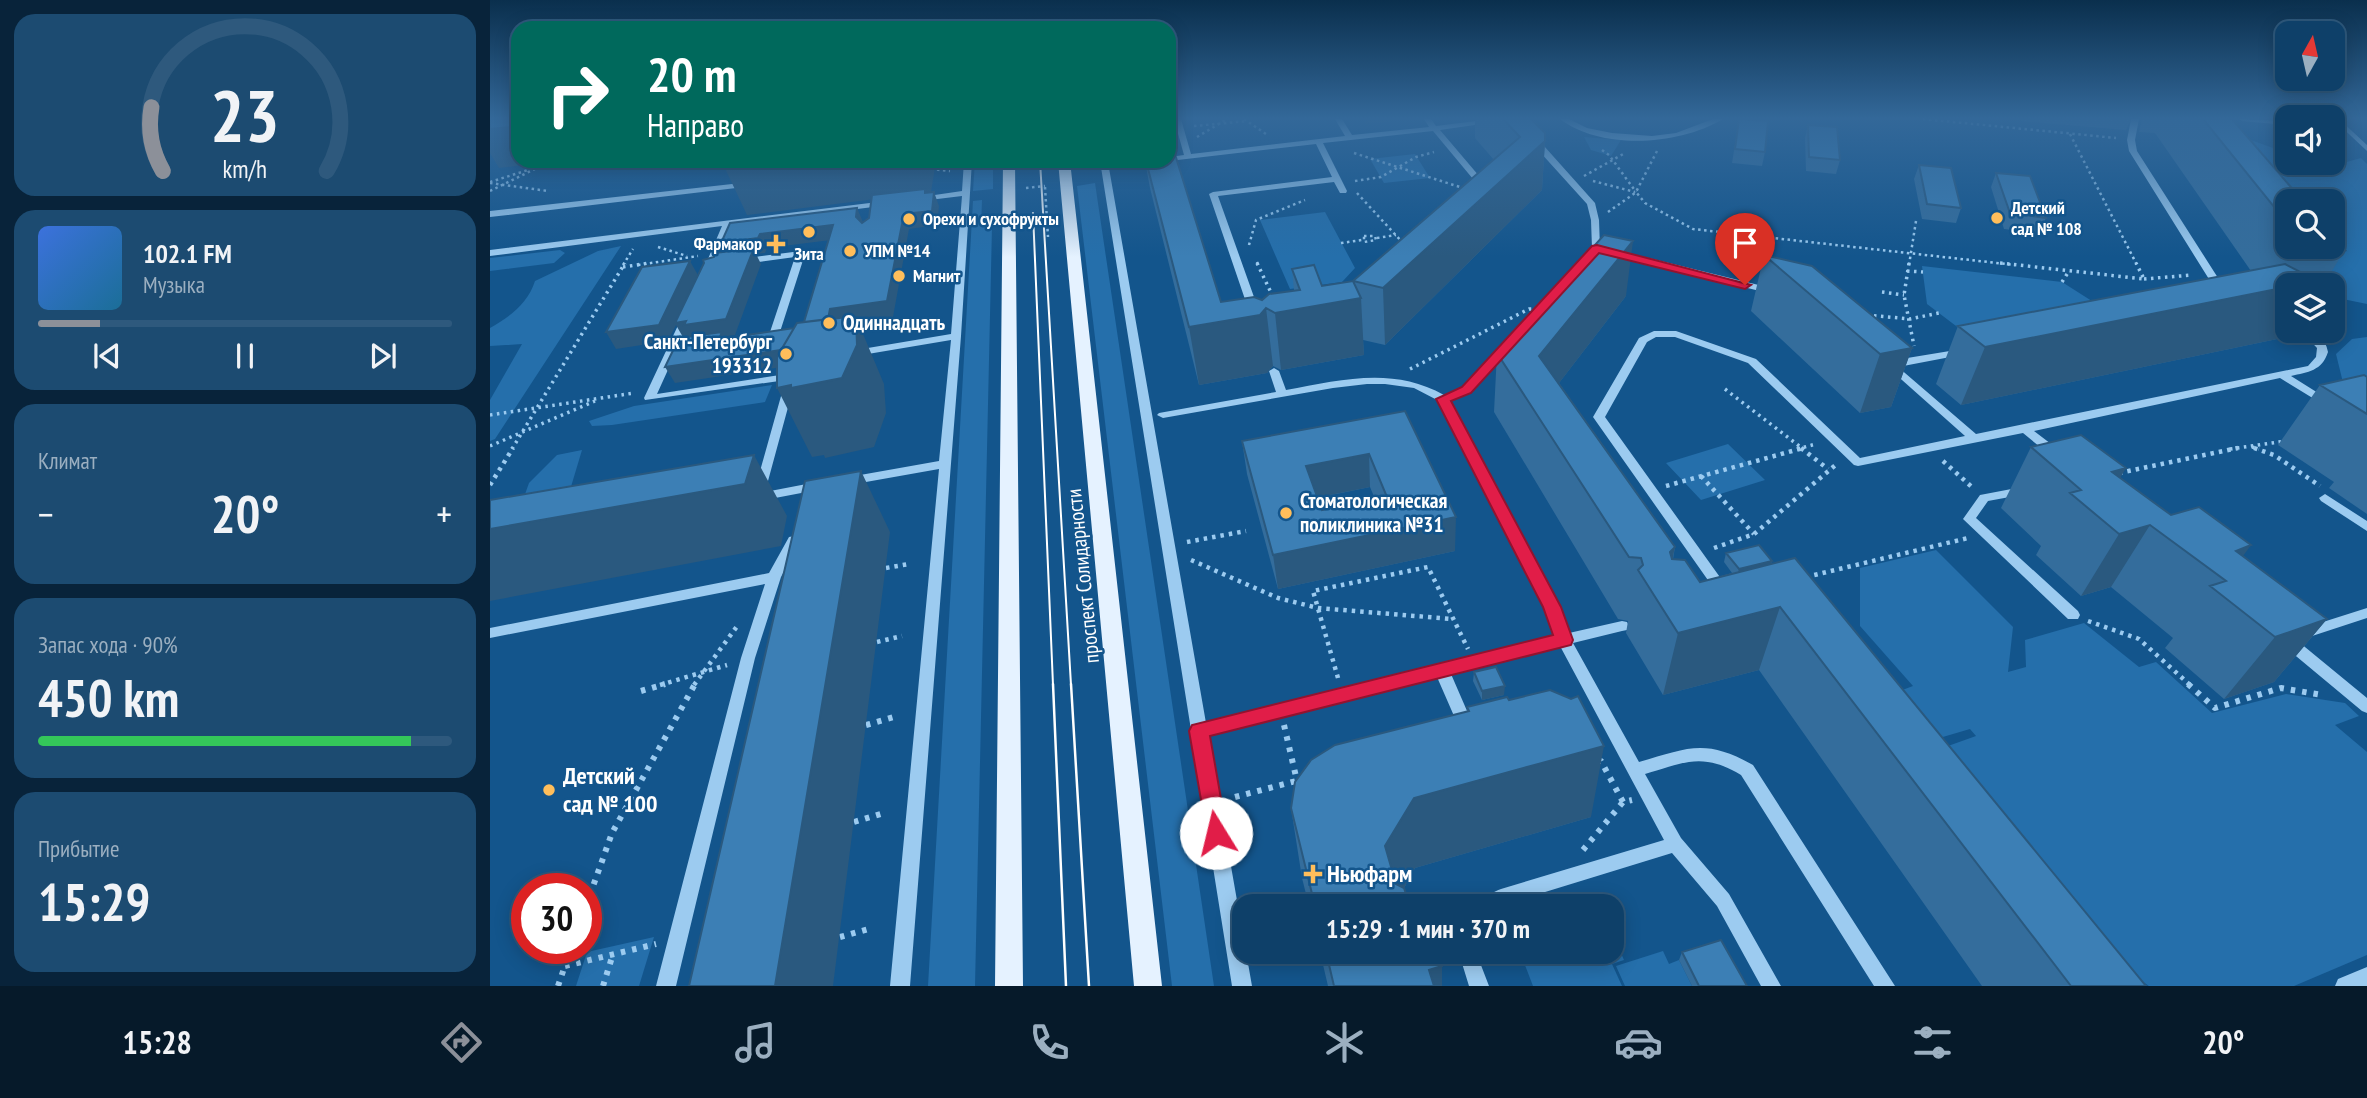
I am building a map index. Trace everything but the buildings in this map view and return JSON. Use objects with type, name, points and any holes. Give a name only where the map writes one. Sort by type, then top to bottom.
[{"type":"main road","points":[[1009,168],[1009,986]]},
{"type":"main road","name":"проспект Солидарности","points":[[1065,168],[1148,986]]},
{"type":"street","points":[[1330,165],[1343,191]]},
{"type":"street","points":[[1465,165],[1482,185],[1474,191]]},
{"type":"street","points":[[1556,165],[1591,203],[1595,220],[1597,248],[1577,269]]},
{"type":"street","points":[[2142,165],[2229,302]]},
{"type":"street","points":[[900,986],[956,337],[967,168]]},
{"type":"street","points":[[1105,168],[1242,986]]},
{"type":"street","points":[[1258,323],[1213,194],[1338,181]]},
{"type":"street","points":[[490,214],[763,183]]},
{"type":"street","points":[[911,200],[965,193]]},
{"type":"street","points":[[490,253],[640,237],[899,201]]},
{"type":"street","points":[[871,216],[874,204]]},
{"type":"street","points":[[723,264],[710,266],[728,223]]},
{"type":"street","points":[[724,234],[737,233]]},
{"type":"street","points":[[1597,248],[1781,294]]},
{"type":"street","points":[[736,262],[801,254],[774,335],[748,338]]},
{"type":"street","points":[[689,314],[649,398],[797,375],[753,498],[805,494],[943,464]]},
{"type":"street","points":[[1717,604],[1730,601],[1599,417],[1643,340],[1654,334],[1676,334],[1752,361],[1858,462],[2312,368],[2321,360],[2323,349],[2320,343]]},
{"type":"street","points":[[844,360],[861,351],[956,337]]},
{"type":"street","points":[[1443,399],[1466,390],[1511,339]]},
{"type":"street","points":[[672,350],[685,348]]},
{"type":"street","points":[[1969,350],[1914,360],[1885,361],[1974,438]]},
{"type":"street","points":[[1274,371],[1282,394]]},
{"type":"street","points":[[2282,375],[2344,413]]},
{"type":"street","points":[[1163,415],[1357,382],[1387,381],[1419,386],[1443,399],[1552,607],[1591,703],[1635,771],[1675,844],[1723,900],[1771,986]]},
{"type":"street","points":[[2025,429],[2067,463]]},
{"type":"street","points":[[2036,489],[1984,498],[1969,519],[2073,615]]},
{"type":"street","points":[[2325,498],[2367,527]]},
{"type":"street","points":[[666,986],[748,659],[774,577],[793,546],[798,523]]},
{"type":"street","points":[[490,633],[774,577]]},
{"type":"street","points":[[2364,705],[2281,635],[2367,613]]},
{"type":"street","points":[[1199,731],[1622,626]]},
{"type":"street","points":[[1442,671],[1469,734],[1482,731]]},
{"type":"street","points":[[1635,771],[1701,752],[1726,756],[1747,770],[1885,986]]},
{"type":"street","points":[[1511,894],[1675,844]]},
{"type":"street","points":[[1471,964],[1479,986]]},
{"type":"street","points":[[2345,986],[2367,976]]},
{"type":"path","points":[[1389,165],[1474,191]]},
{"type":"path","points":[[1274,299],[1249,243],[1256,220],[1338,181],[1381,177],[1403,165]]},
{"type":"path","points":[[1605,165],[1581,178],[1636,192]]},
{"type":"path","points":[[1615,165],[1645,203],[1693,229],[2144,279],[2211,273]]},
{"type":"path","points":[[1595,220],[1636,192],[1650,165]]},
{"type":"path","points":[[2086,165],[2144,279]]},
{"type":"path","points":[[490,182],[536,168]]},
{"type":"path","points":[[490,191],[538,168]]},
{"type":"path","points":[[925,169],[950,171]]},
{"type":"path","points":[[1022,189],[1047,186],[1048,237]]},
{"type":"path","points":[[1343,191],[1356,192],[1409,245]]},
{"type":"path","points":[[1914,360],[1910,319],[1904,295],[1916,222]]},
{"type":"path","points":[[1341,243],[1362,240],[1369,243],[1377,238],[1397,235]]},
{"type":"path","points":[[1742,235],[1779,263]]},
{"type":"path","points":[[490,485],[640,237],[691,257]]},
{"type":"path","points":[[622,267],[715,254]]},
{"type":"path","points":[[1908,271],[1923,272]]},
{"type":"path","points":[[2062,282],[2069,271]]},
{"type":"path","points":[[1882,292],[1904,295]]},
{"type":"path","points":[[1387,381],[1529,310],[1538,309]]},
{"type":"path","points":[[1862,314],[1910,319],[1940,313]]},
{"type":"path","points":[[1725,389],[1828,468]]},
{"type":"path","points":[[490,415],[653,390]]},
{"type":"path","points":[[490,446],[601,398]]},
{"type":"path","points":[[2113,474],[2297,438]]},
{"type":"path","points":[[1651,490],[1834,440]]},
{"type":"path","points":[[2251,446],[2274,455],[2325,489],[2325,498]]},
{"type":"path","points":[[1928,447],[1984,498]]},
{"type":"path","points":[[1697,554],[1754,534],[1828,468],[1850,455]]},
{"type":"path","points":[[1701,476],[1754,534]]},
{"type":"path","points":[[1187,542],[1246,531]]},
{"type":"path","points":[[1802,578],[1985,534]]},
{"type":"path","points":[[1191,560],[1278,598],[1318,608],[1453,619]]},
{"type":"path","points":[[886,568],[909,564]]},
{"type":"path","points":[[1343,696],[1313,591],[1428,567],[1474,663]]},
{"type":"path","points":[[2073,615],[2139,639],[2215,708],[2281,688],[2364,705]]},
{"type":"path","points":[[598,873],[612,833],[702,673],[742,620]]},
{"type":"path","points":[[877,642],[902,636]]},
{"type":"path","points":[[641,691],[748,659]]},
{"type":"path","points":[[1281,711],[1297,781]]},
{"type":"path","points":[[866,725],[894,717]]},
{"type":"path","points":[[1588,760],[1601,761],[1623,802]]},
{"type":"path","points":[[1235,797],[1310,777]]},
{"type":"path","points":[[1572,876],[1575,860],[1623,802],[1648,795]]},
{"type":"path","points":[[854,822],[884,813]]},
{"type":"path","points":[[840,937],[872,928]]},
{"type":"path","points":[[558,986],[565,965],[678,939]]},
{"type":"path","points":[[603,986],[613,954]]},
{"type":"shaded area","points":[[1374,165],[1422,165],[1430,178],[1384,183]]},
{"type":"shaded area","points":[[2225,165],[2275,165],[2275,175],[2345,175],[2345,165],[2367,165],[2367,304],[2345,299],[2345,273],[2302,273],[2292,259],[2345,259],[2345,189],[2275,189],[2275,235]]},
{"type":"shaded area","points":[[975,168],[993,168],[993,189],[973,191]]},
{"type":"shaded area","points":[[1095,183],[1214,986],[1172,986],[1077,186]]},
{"type":"shaded area","points":[[982,200],[981,227],[992,226],[975,986],[928,986],[973,201]]},
{"type":"shaded area","points":[[1325,212],[1355,268],[1342,282],[1290,289],[1260,220]]},
{"type":"shaded area","points":[[621,246],[495,439],[490,441],[490,400],[522,344],[490,346],[490,328],[517,309],[528,296],[535,281],[598,251]]},
{"type":"shaded area","points":[[560,250],[565,253],[554,263],[490,271],[490,258]]},
{"type":"shaded area","points":[[1922,266],[2062,282],[2095,303],[1960,329],[1927,304]]},
{"type":"shaded area","points":[[2367,337],[2367,415],[2348,403],[2336,354],[2352,339]]},
{"type":"shaded area","points":[[772,385],[765,402],[612,425],[592,426],[589,421],[634,406]]},
{"type":"shaded area","points":[[1728,444],[1765,480],[1701,500],[1666,463]]},
{"type":"shaded area","points":[[582,450],[564,510],[510,536],[529,483],[557,455]]},
{"type":"shaded area","points":[[1936,550],[2013,627],[2008,672],[2026,667],[2025,640],[2084,623],[2139,667],[2156,662],[2212,713],[2286,694],[2345,703],[2359,716],[2335,725],[2367,752],[2367,955],[2294,986],[2149,986],[2133,975],[1948,746],[1976,736],[1970,729],[1936,739],[1897,692],[1913,686],[1860,626],[1860,568]]},
{"type":"shaded area","points":[[654,937],[639,986],[576,986],[583,964],[602,964],[602,949]]},
{"type":"shaded area","points":[[1663,951],[1669,964],[1679,960],[1692,986],[1625,986],[1616,966]]},
{"type":"shaded area","points":[[1525,964],[1612,964],[1622,986],[1533,986]]},
{"type":"tram line","points":[[1040,168],[1071,685]]},
{"type":"tram line","points":[[1033,213],[1053,685]]},
{"type":"tram line","points":[[1053,684],[1066,986]]},
{"type":"tram line","points":[[1071,684],[1089,986]]},
{"type":"place","name":"Детский сад № 108","points":[[1997,218]]},
{"type":"place","name":"Орехи и сухофрукты","points":[[909,219]]},
{"type":"place","name":"Зита","points":[[809,232]]},
{"type":"place","name":"Фармакор","points":[[776,244]]},
{"type":"place","name":"УПМ №14","points":[[850,251]]},
{"type":"place","name":"Магнит","points":[[899,276]]},
{"type":"place","name":"Одиннадцать","points":[[829,323]]},
{"type":"place","name":"Санкт-Петербург 193312","points":[[786,354]]},
{"type":"place","name":"Стоматологическая поликлиника №31","points":[[1286,513]]},
{"type":"place","name":"Детский сад № 100","points":[[549,790]]},
{"type":"place","name":"Ньюфарм","points":[[1313,874]]},
{"type":"route","points":[[1216,833],[1199,731],[1564,640],[1552,607],[1443,399],[1466,390],[1597,248],[1745,285]]}]
